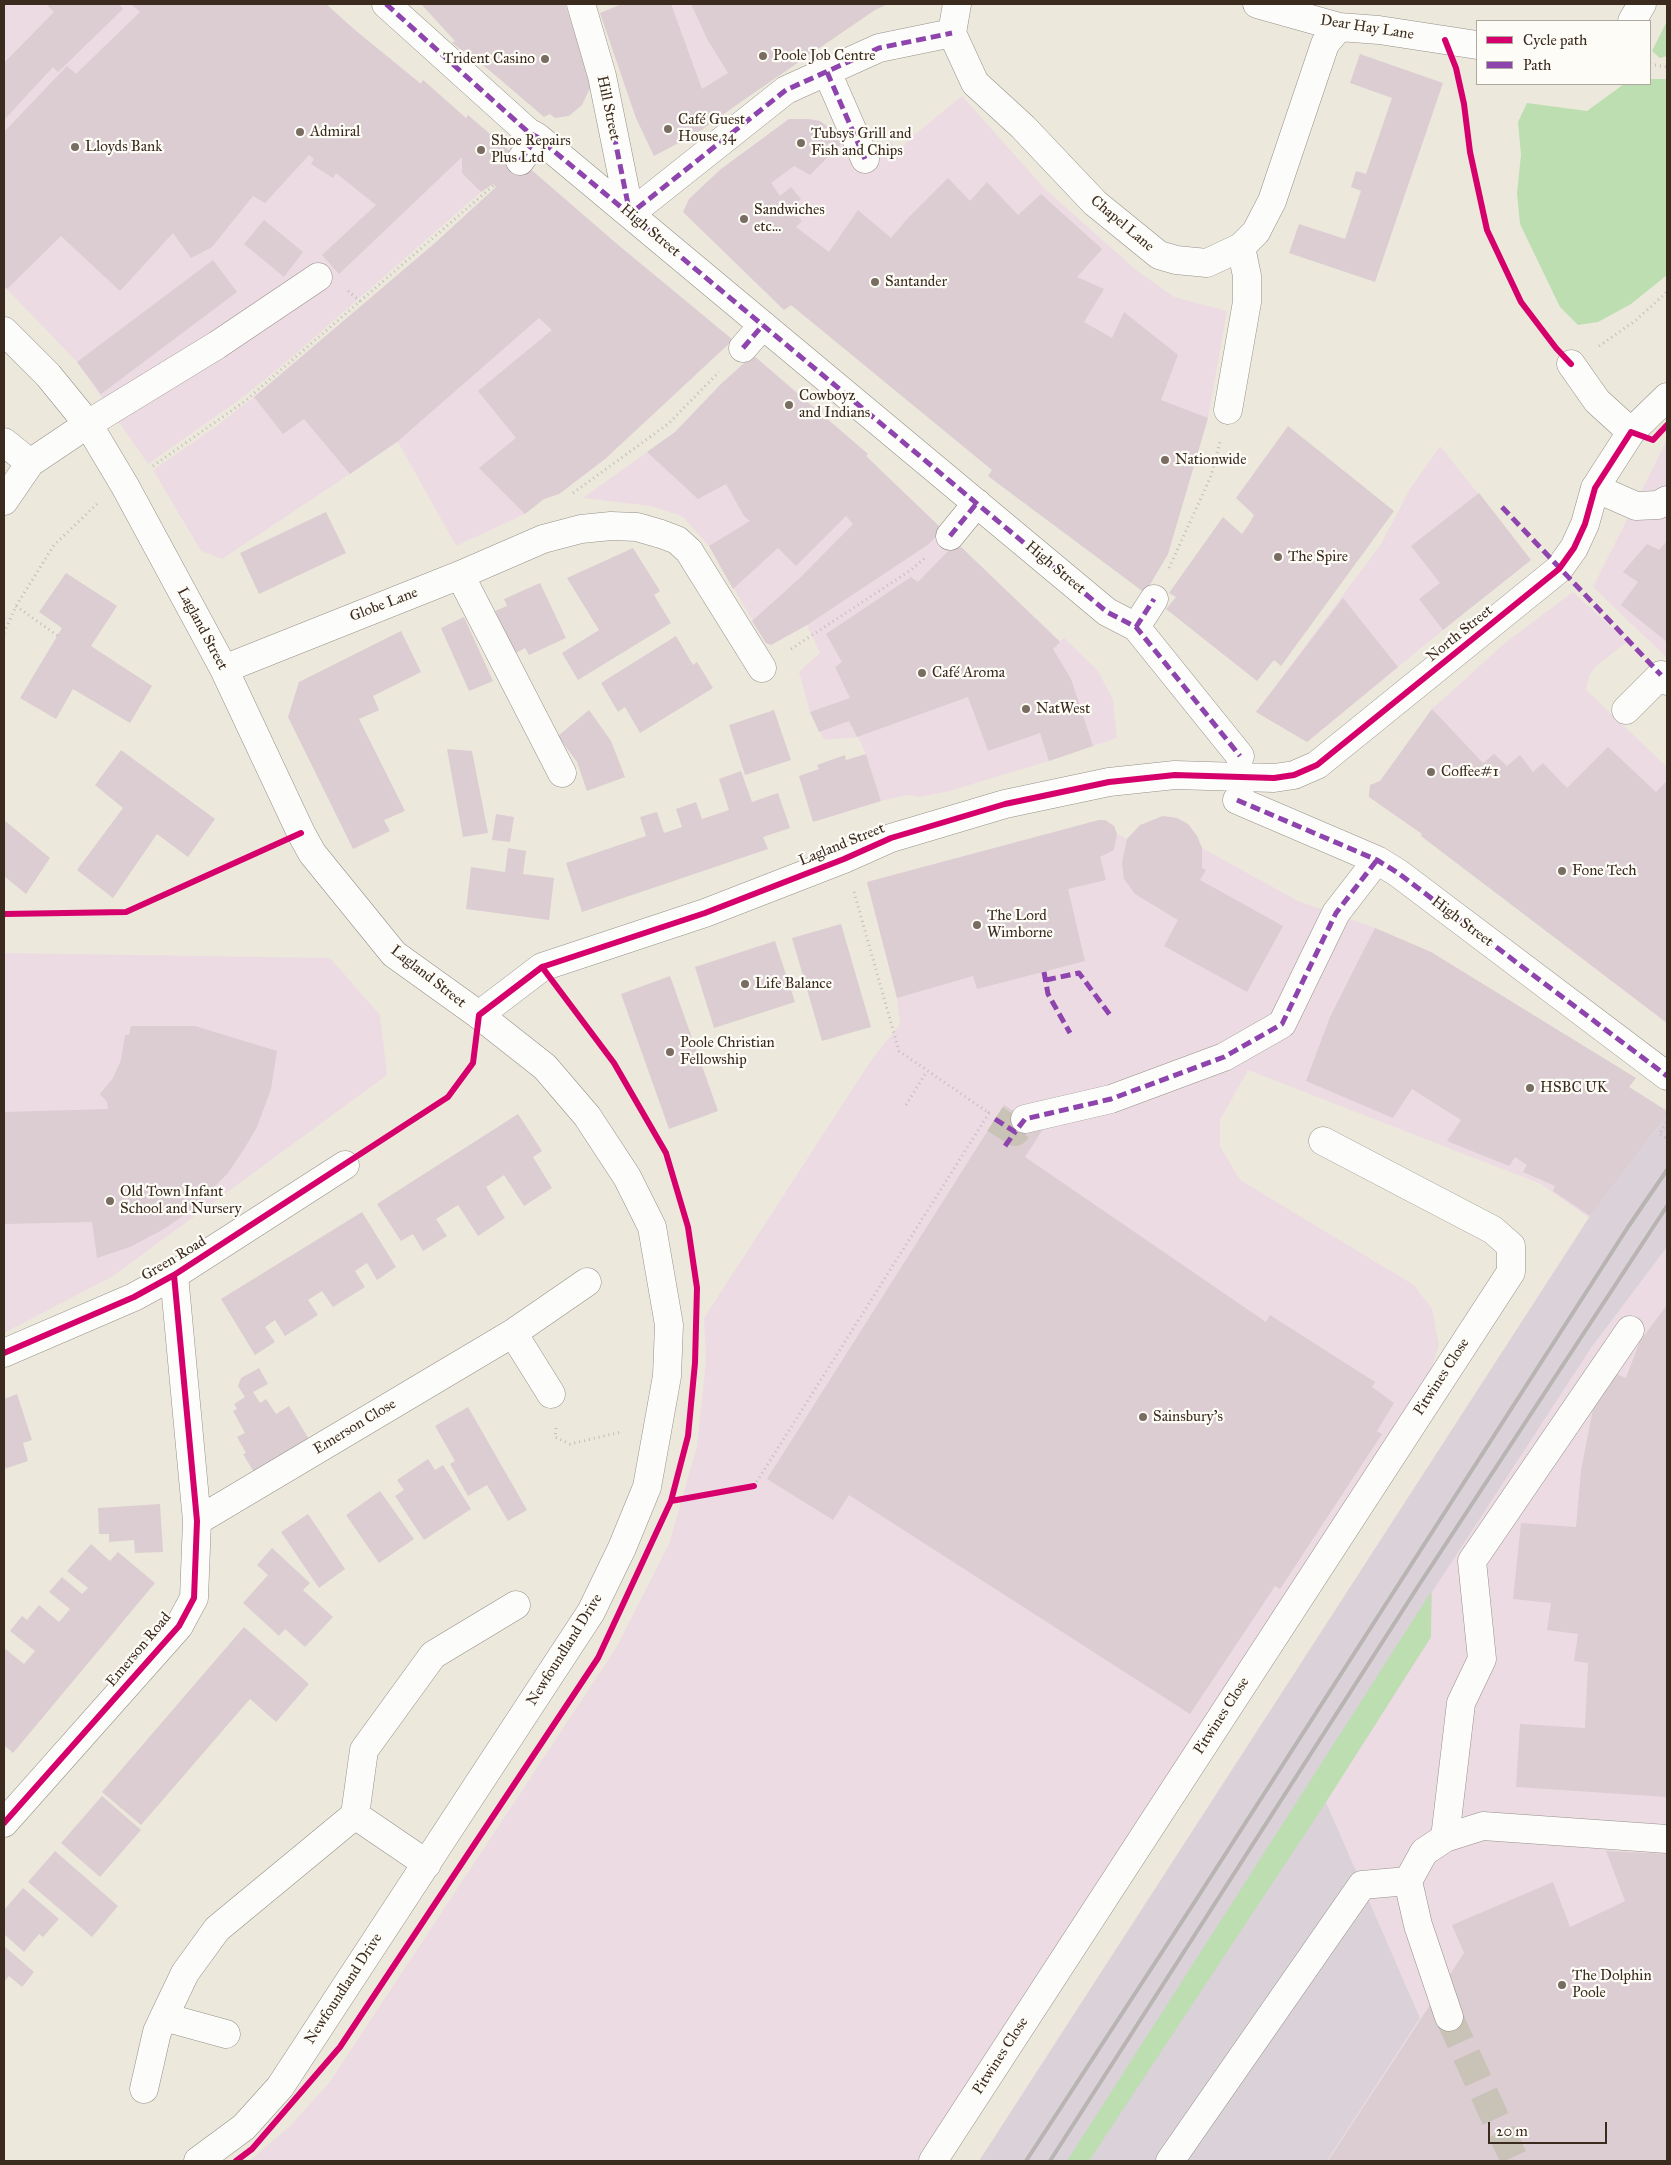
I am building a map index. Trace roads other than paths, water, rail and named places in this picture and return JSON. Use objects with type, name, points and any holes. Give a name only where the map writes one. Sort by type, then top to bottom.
[{"type":"street","name":"High Street","points":[[386,4],[528,132],[537,137],[630,214],[1107,612],[1136,627],[1239,778],[1398,873],[1667,1076]]},
{"type":"street","name":"Hill Street","points":[[581,4],[602,76],[630,214]]},
{"type":"street","points":[[630,214],[786,90],[880,48],[952,33],[957,4]]},
{"type":"street","name":"Dear Hay Lane","points":[[1257,4],[1339,27],[1379,30],[1476,45]]},
{"type":"street","points":[[1633,20],[1642,4]]},
{"type":"street","name":"Chapel Lane","points":[[952,33],[975,83],[1023,127],[1095,203],[1159,256],[1176,260],[1207,263],[1241,248],[1256,232],[1272,201],[1325,44],[1339,27]]},
{"type":"street","points":[[827,72],[865,159]]},
{"type":"street","points":[[520,161],[537,137]]},
{"type":"street","points":[[1228,410],[1247,302],[1247,276],[1241,248]]},
{"type":"street","points":[[4,501],[30,463],[88,424],[217,345],[318,277]]},
{"type":"street","points":[[743,348],[762,325]]},
{"type":"street","name":"Lagland Street","points":[[4,331],[48,375],[88,424],[125,486],[224,669],[312,853],[394,954],[479,1015],[542,967],[705,913],[844,859],[891,838],[1006,804],[1109,782],[1175,775],[1239,778]]},
{"type":"street","points":[[1571,364],[1598,401],[1631,432]]},
{"type":"street","name":"North Street","points":[[1239,778],[1274,778],[1294,775],[1317,765],[1559,569],[1574,548],[1585,524],[1595,488],[1631,432],[1667,397]]},
{"type":"street","points":[[4,442],[30,463]]},
{"type":"street","points":[[1595,488],[1636,506],[1658,505],[1667,500]]},
{"type":"street","points":[[950,536],[977,503]]},
{"type":"street","name":"Globe Lane","points":[[224,669],[460,575],[543,539],[581,529],[611,526],[637,527],[678,540],[689,551],[762,668]]},
{"type":"street","points":[[460,575],[562,772]]},
{"type":"street","points":[[1136,627],[1154,599]]},
{"type":"street","points":[[1626,710],[1661,675],[1667,681]]},
{"type":"street","points":[[1025,1119],[1111,1099],[1224,1057],[1282,1024],[1336,914],[1377,860]]},
{"type":"street","name":"Newfoundland Drive","points":[[198,2161],[244,2127],[280,2087],[591,1612],[622,1548],[646,1487],[667,1376],[669,1325],[652,1227],[627,1176],[587,1116],[545,1067],[479,1015]]},
{"type":"street","name":"Pitwines Close","points":[[933,2161],[1510,1272],[1511,1246],[1493,1230],[1323,1141]]},
{"type":"street","name":"Green Road","points":[[4,1353],[134,1297],[174,1275],[345,1165]]},
{"type":"street","name":"Emerson Road","points":[[4,1823],[179,1626],[194,1598],[197,1521],[174,1275]]},
{"type":"street","name":"Emerson Close","points":[[197,1521],[513,1333],[587,1282]]},
{"type":"street","points":[[1445,1838],[1461,1703],[1482,1659],[1472,1561],[1630,1330]]},
{"type":"street","points":[[513,1333],[552,1394]]},
{"type":"street","points":[[144,2089],[158,2032],[164,2017],[185,1973],[217,1929],[355,1815],[364,1750],[433,1655],[516,1605]]},
{"type":"street","points":[[355,1815],[427,1864]]},
{"type":"street","points":[[1449,2017],[1418,1925],[1408,1881],[1424,1852],[1445,1838],[1483,1826],[1667,1839]]},
{"type":"street","points":[[1170,2161],[1362,1885],[1408,1881]]},
{"type":"street","points":[[164,2017],[226,2034]]},
{"type":"tunnel","points":[[995,1119],[1015,1132],[1025,1119]]},
{"type":"tunnel","points":[[1449,2017],[1515,2161]]},
{"type":"railway","points":[[1026,2161],[1628,1227],[1667,1170]]},
{"type":"railway","points":[[1050,2161],[1417,1588],[1667,1206]]},
{"type":"place","name":"Poole Job Centre","points":[[763,56]]},
{"type":"place","name":"Trident Casino","points":[[545,59]]},
{"type":"place","name":"Café Guest House 34","points":[[668,129]]},
{"type":"place","name":"Admiral","points":[[300,132]]},
{"type":"place","name":"Tubsys Grill and Fish and Chips","points":[[801,143]]},
{"type":"place","name":"Lloyds Bank","points":[[75,147]]},
{"type":"place","name":"Shoe Repairs Plus Ltd","points":[[481,150]]},
{"type":"place","name":"Sandwiches etc...","points":[[744,219]]},
{"type":"place","name":"Santander","points":[[875,282]]},
{"type":"place","name":"Cowboyz and Indians","points":[[789,405]]},
{"type":"place","name":"Nationwide","points":[[1165,460]]},
{"type":"place","name":"The Spire","points":[[1278,557]]},
{"type":"place","name":"Café Aroma","points":[[922,673]]},
{"type":"place","name":"NatWest","points":[[1026,709]]},
{"type":"place","name":"Coffee#1","points":[[1431,772]]},
{"type":"place","name":"Fone Tech","points":[[1562,871]]},
{"type":"place","name":"The Lord Wimborne","points":[[977,925]]},
{"type":"place","name":"Life Balance","points":[[745,984]]},
{"type":"place","name":"Poole Christian Fellowship","points":[[670,1052]]},
{"type":"place","name":"HSBC UK","points":[[1530,1088]]},
{"type":"place","name":"Old Town Infant School and Nursery","points":[[110,1201]]},
{"type":"place","name":"Sainsbury's","points":[[1143,1417]]},
{"type":"place","name":"The Dolphin Poole","points":[[1562,1985]]}]
